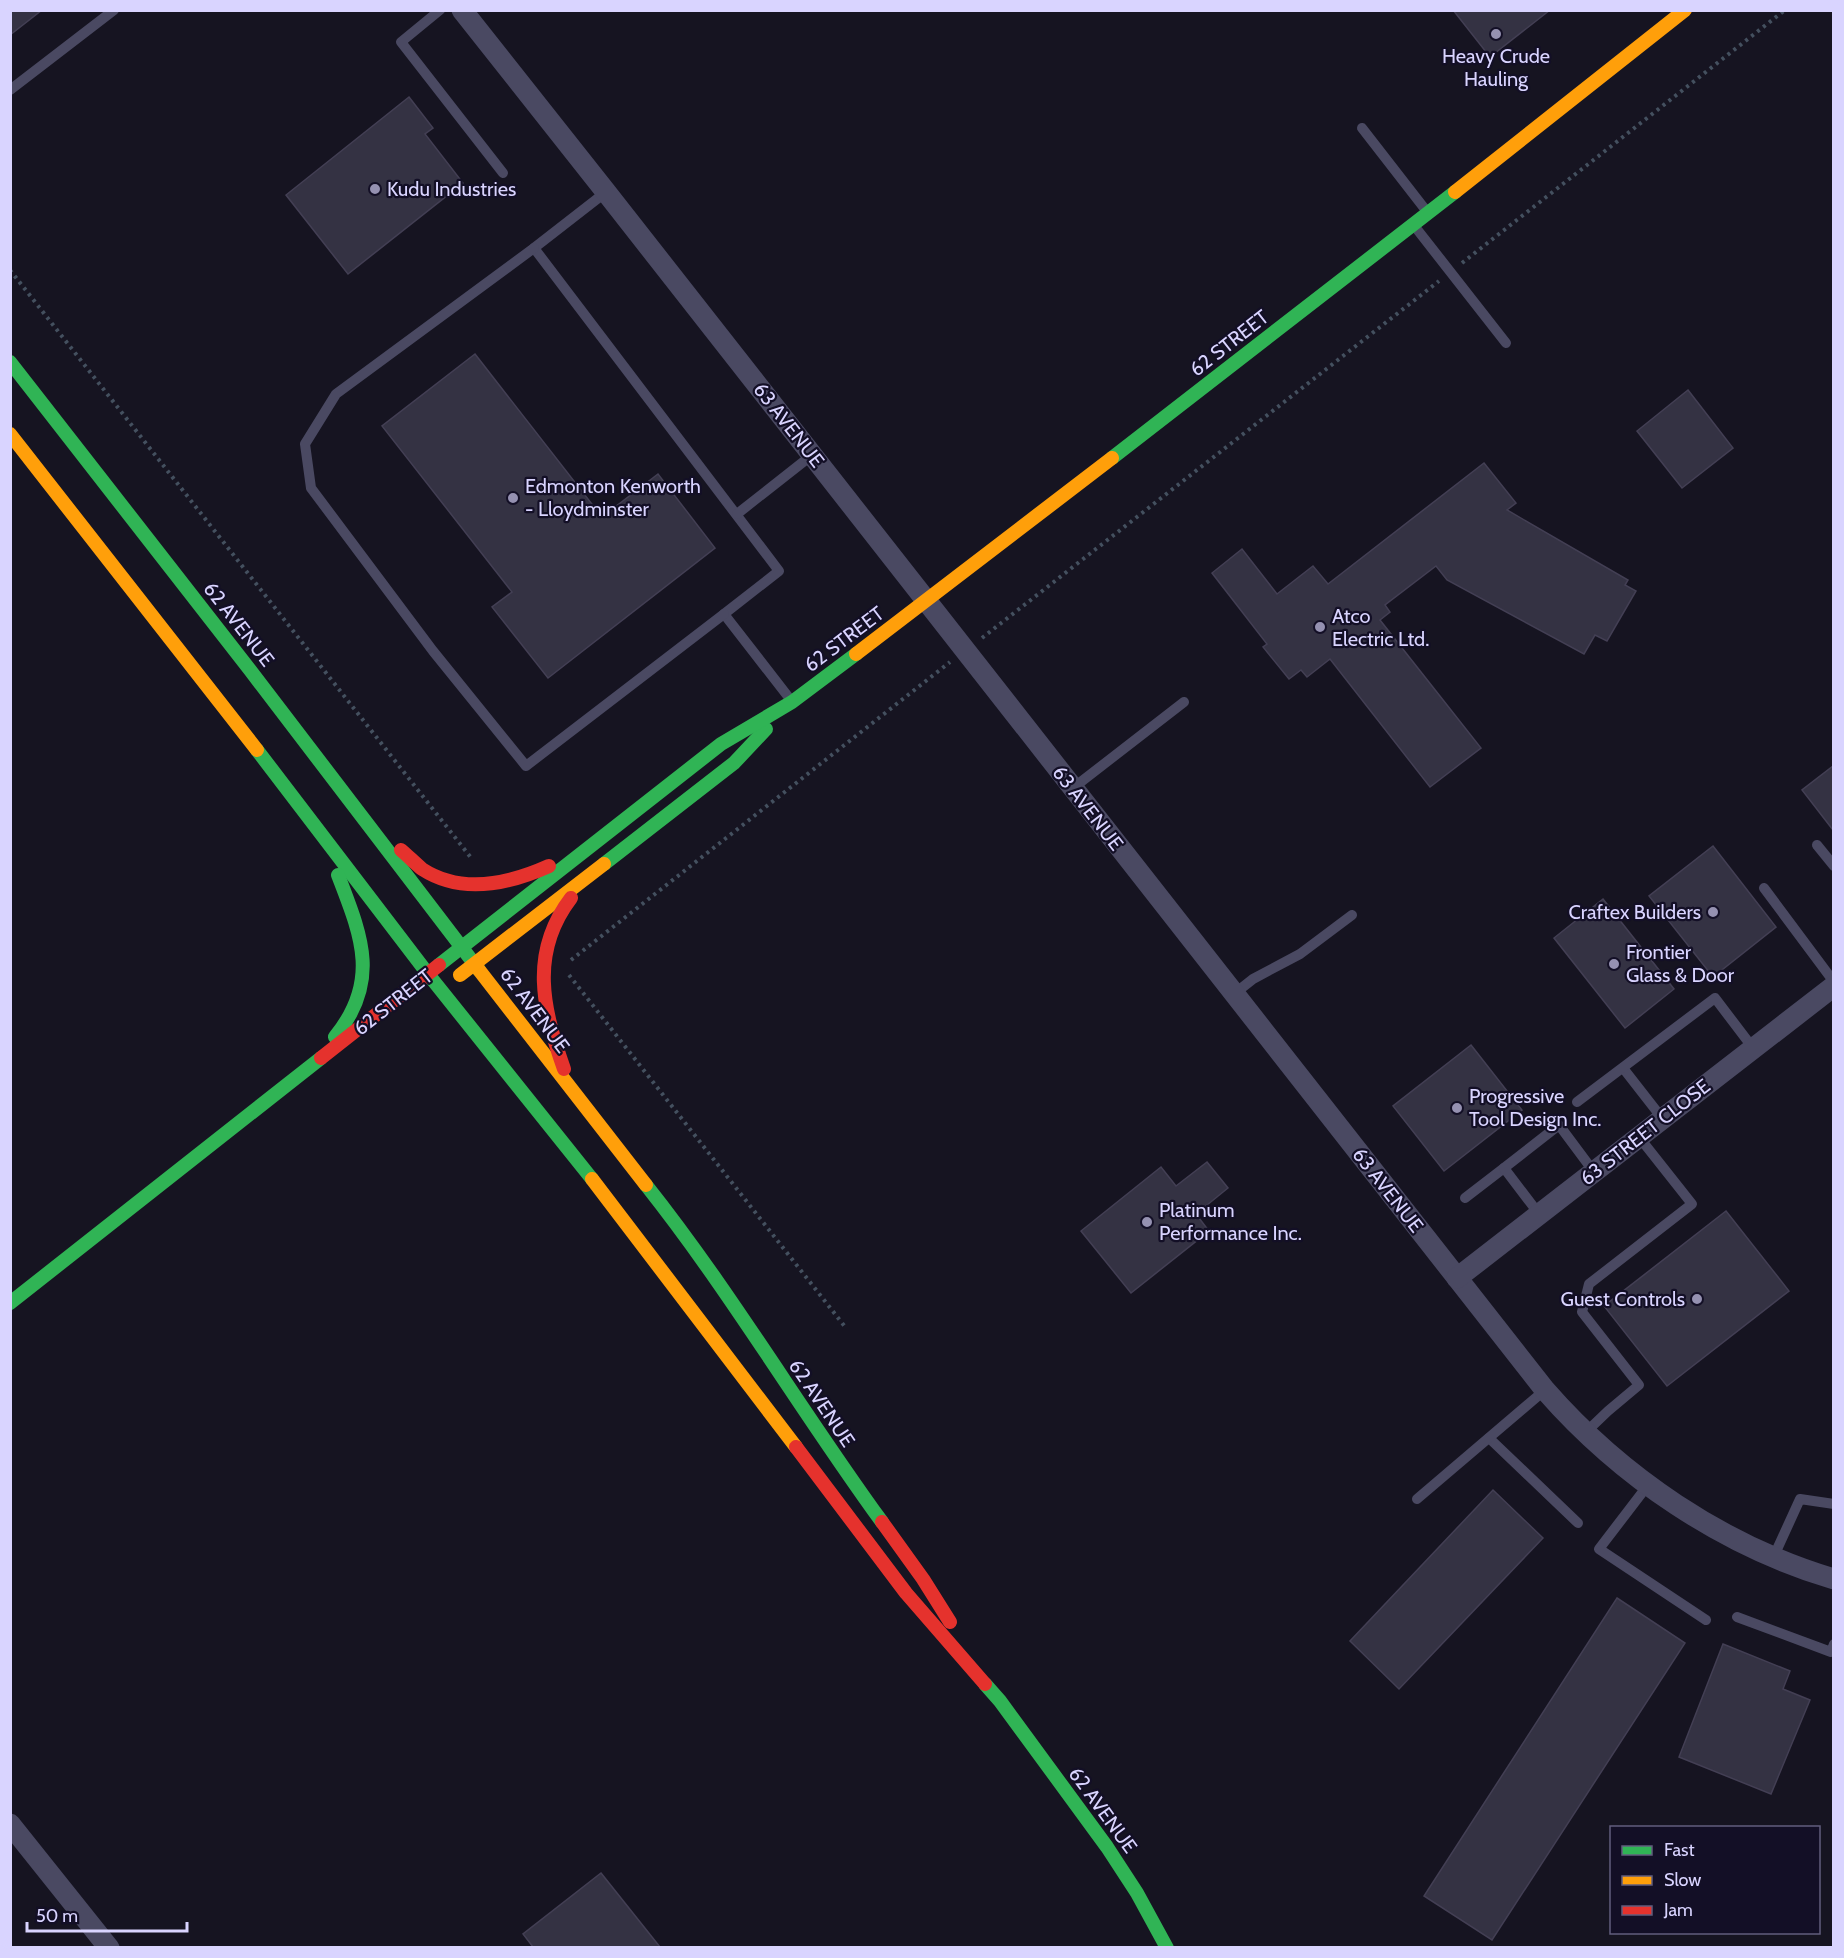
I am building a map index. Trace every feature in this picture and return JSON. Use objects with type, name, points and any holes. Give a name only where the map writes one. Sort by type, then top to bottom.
[{"type":"main road","name":"62 STREET","points":[[10,1303],[721,744],[792,702],[926,602],[1414,225],[1685,10]]},
{"type":"main road","name":"62 AVENUE","points":[[10,362],[365,819],[574,1094],[685,1234],[844,1470],[923,1579],[1000,1701],[1107,1847],[1137,1893],[1167,1947]]},
{"type":"main road","name":"62 AVENUE","points":[[10,434],[171,638],[428,974],[436,993],[542,1115],[682,1295],[906,1593],[1000,1701]]},
{"type":"main road","name":"62 STREET","points":[[436,993],[734,763],[792,702]]},
{"type":"main road","points":[[365,819],[423,870],[444,879],[477,886],[507,883],[525,878],[596,841]]},
{"type":"main road","points":[[294,1081],[346,1026],[358,1000],[363,959],[358,925],[325,841]]},
{"type":"main road","points":[[574,1094],[551,1028],[546,1002],[544,969],[552,927],[561,910],[589,876]]},
{"type":"street","name":"63 AVENUE","points":[[462,10],[1545,1390],[1571,1420],[1648,1485],[1708,1524],[1769,1554],[1833,1579]]},
{"type":"street","name":"63 STREET CLOSE","points":[[1457,1278],[1833,984]]},
{"type":"street","points":[[10,1824],[109,1947]]},
{"type":"lane","points":[[10,90],[114,10]]},
{"type":"lane","points":[[440,10],[401,42],[503,173]]},
{"type":"lane","points":[[1362,128],[1428,214]]},
{"type":"lane","points":[[534,248],[779,571],[526,766],[438,658],[311,488],[305,444],[336,394],[606,192]]},
{"type":"lane","points":[[1414,225],[1506,343]]},
{"type":"lane","points":[[737,514],[812,455]]},
{"type":"lane","points":[[724,614],[792,702]]},
{"type":"lane","points":[[1072,788],[1184,702]]},
{"type":"lane","points":[[1817,845],[1833,866]]},
{"type":"lane","points":[[1764,888],[1833,984]]},
{"type":"lane","points":[[1234,994],[1253,979],[1300,954],[1352,915]]},
{"type":"lane","points":[[1577,1102],[1715,998],[1753,1048]]},
{"type":"lane","points":[[1623,1068],[1662,1118]]},
{"type":"lane","points":[[1465,1198],[1559,1125],[1594,1172]]},
{"type":"lane","points":[[1585,1433],[1639,1385],[1582,1312],[1589,1284],[1692,1204],[1639,1137]]},
{"type":"lane","points":[[1504,1168],[1539,1214]]},
{"type":"lane","points":[[1417,1499],[1545,1390]]},
{"type":"lane","points":[[1489,1438],[1578,1523]]},
{"type":"lane","points":[[1648,1485],[1599,1549],[1706,1620]]},
{"type":"lane","points":[[1769,1554],[1800,1499],[1833,1504]]},
{"type":"lane","points":[[1737,1617],[1832,1649]]},
{"type":"path","points":[[1464,262],[1785,10]]},
{"type":"path","points":[[10,270],[476,866]]},
{"type":"path","points":[[986,634],[1435,284]]},
{"type":"path","points":[[846,1328],[569,975],[568,966],[571,960],[945,666]]},
{"type":"building","points":[[10,10],[42,10],[10,35]]},
{"type":"building","name":"Heavy Crude Hauling","points":[[1453,10],[1550,10],[1490,57]]},
{"type":"building","name":"Kudu Industries","points":[[409,97],[433,128],[425,134],[463,183],[348,274],[286,195]]},
{"type":"building","name":"Edmonton Kenworth - Lloydminster","points":[[475,354],[602,517],[658,474],[715,548],[548,678],[492,607],[512,592],[382,426]]},
{"type":"building","points":[[1688,390],[1733,448],[1682,488],[1637,431]]},
{"type":"building","name":"Atco Electric Ltd.","points":[[1484,463],[1516,503],[1507,510],[1628,580],[1625,585],[1636,591],[1607,641],[1595,635],[1584,654],[1447,580],[1436,566],[1385,605],[1390,612],[1380,620],[1481,748],[1430,787],[1330,659],[1307,677],[1301,670],[1289,679],[1263,647],[1267,644],[1212,573],[1242,549],[1277,594],[1313,566],[1328,584]]},
{"type":"building","points":[[1833,766],[1833,830],[1802,790]]},
{"type":"building","name":"Craftex Builders","points":[[1713,846],[1776,927],[1713,977],[1649,896]]},
{"type":"building","name":"Frontier Glass & Door","points":[[1603,899],[1674,989],[1625,1028],[1554,938]]},
{"type":"building","name":"Progressive Tool Design Inc.","points":[[1471,1045],[1522,1110],[1444,1171],[1393,1106]]},
{"type":"building","name":"Platinum Performance Inc.","points":[[1207,1162],[1228,1188],[1196,1214],[1209,1231],[1131,1293],[1081,1231],[1161,1167],[1176,1186]]},
{"type":"building","name":"Guest Controls","points":[[1726,1211],[1789,1291],[1667,1386],[1604,1306]]},
{"type":"building","points":[[1493,1490],[1543,1538],[1399,1689],[1350,1641]]},
{"type":"building","points":[[1617,1598],[1685,1643],[1492,1940],[1424,1896]]},
{"type":"building","points":[[1723,1644],[1790,1671],[1783,1689],[1810,1700],[1771,1794],[1679,1757]]},
{"type":"building","points":[[601,1873],[660,1947],[533,1947],[523,1934]]},
{"type":"traffic: fast","points":[[1112,458],[1455,192]]},
{"type":"traffic: fast","points":[[10,362],[250,670],[479,970]]},
{"type":"traffic: fast","points":[[439,965],[721,744],[792,702],[856,654]]},
{"type":"traffic: fast","points":[[604,864],[734,763],[766,729]]},
{"type":"traffic: fast","points":[[257,750],[428,974],[592,1179]]},
{"type":"traffic: fast","points":[[335,1037],[349,1016],[358,996],[362,977],[359,938],[338,875]]},
{"type":"traffic: fast","points":[[10,1303],[321,1058]]},
{"type":"traffic: fast","points":[[646,1185],[737,1309],[882,1522]]},
{"type":"traffic: fast","points":[[985,1684],[1000,1701],[1107,1847],[1137,1893],[1167,1948]]},
{"type":"traffic: slow","points":[[1455,192],[1685,10]]},
{"type":"traffic: slow","points":[[10,434],[257,750]]},
{"type":"traffic: slow","points":[[856,654],[1112,458]]},
{"type":"traffic: slow","points":[[460,975],[604,864]]},
{"type":"traffic: slow","points":[[479,970],[646,1185]]},
{"type":"traffic: slow","points":[[592,1179],[796,1447]]},
{"type":"traffic: jam","points":[[401,850],[422,869],[437,877],[469,884],[502,882],[549,866]]},
{"type":"traffic: jam","points":[[564,1069],[550,1025],[544,982],[549,939],[571,898]]},
{"type":"traffic: jam","points":[[321,1058],[439,965]]},
{"type":"traffic: jam","points":[[796,1447],[906,1593],[985,1684]]},
{"type":"traffic: jam","points":[[882,1522],[923,1579],[950,1622]]},
{"type":"place","name":"Heavy Crude Hauling","points":[[1496,34]]},
{"type":"place","name":"Kudu Industries","points":[[375,189]]},
{"type":"place","name":"Edmonton Kenworth - Lloydminster","points":[[513,498]]},
{"type":"place","name":"Atco Electric Ltd.","points":[[1320,627]]},
{"type":"place","name":"Craftex Builders","points":[[1713,912]]},
{"type":"place","name":"Frontier Glass & Door","points":[[1614,964]]},
{"type":"place","name":"Progressive Tool Design Inc.","points":[[1457,1108]]},
{"type":"place","name":"Platinum Performance Inc.","points":[[1147,1222]]},
{"type":"place","name":"Guest Controls","points":[[1697,1299]]}]
